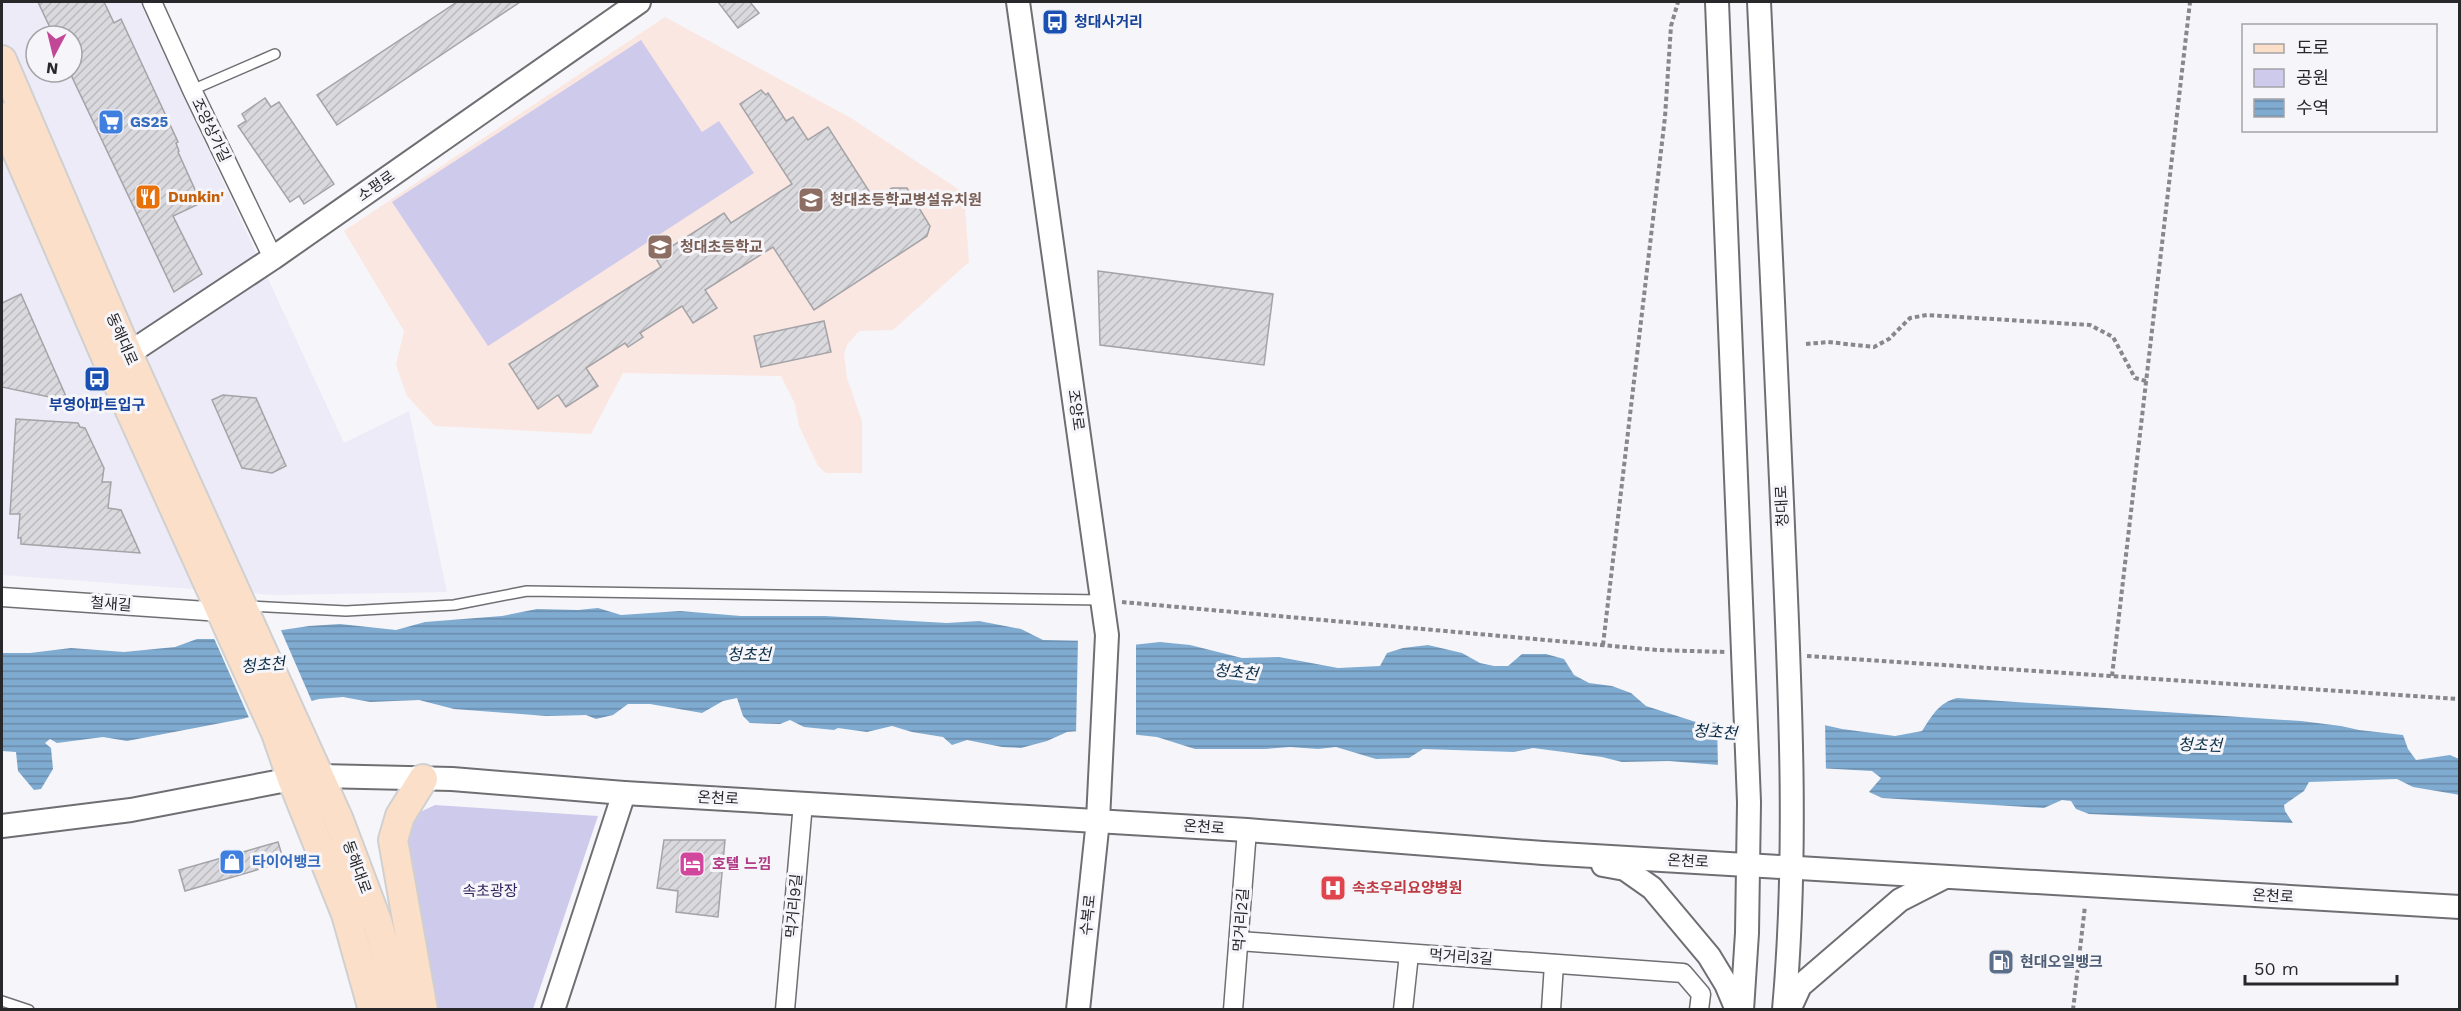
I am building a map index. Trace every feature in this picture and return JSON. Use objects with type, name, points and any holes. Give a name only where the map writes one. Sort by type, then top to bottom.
[{"type":"main road","name":"동해대로","points":[[2,60],[118,359]]},
{"type":"main road","name":"동해대로","points":[[2,117],[118,359],[287,731],[306,778],[373,1010]]},
{"type":"main road","name":"동해대로","points":[[306,778],[338,818],[378,924],[401,1010]]},
{"type":"main road","points":[[423,779],[400,816],[393,840],[423,1010]]},
{"type":"street","name":"조양상가길","points":[[152,2],[273,258]]},
{"type":"street","name":"소평로","points":[[118,359],[273,258],[639,2]]},
{"type":"street","name":"조양로","points":[[1018,2],[1104,600],[1107,635],[1098,820]]},
{"type":"street","points":[[1717,2],[1745,653],[1749,802],[1747,933],[1740,1010]]},
{"type":"street","name":"청대로","points":[[1759,2],[1789,655],[1793,868],[1784,1010]]},
{"type":"street","name":"철새길","points":[[2,597],[233,613]]},
{"type":"street","name":"온천로","points":[[2,826],[130,810],[306,778],[423,779],[1098,820],[1543,853],[2460,907]]},
{"type":"street","points":[[553,1010],[624,793]]},
{"type":"street","name":"먹거리9길","points":[[785,1010],[803,802]]},
{"type":"street","name":"수복로","points":[[1078,1010],[1098,820]]},
{"type":"street","name":"먹거리2길","points":[[1233,1010],[1247,830]]},
{"type":"street","points":[[1543,853],[1625,869],[1652,888],[1709,956],[1740,1010]]},
{"type":"street","points":[[1790,1010],[1800,986],[1900,900],[1945,877]]},
{"type":"street","name":"먹거리3길","points":[[1239,941],[1683,973],[1701,994],[1699,1010]]},
{"type":"street","points":[[1403,1010],[1409,954]]},
{"type":"street","points":[[1551,1010],[1554,964]]},
{"type":"lane","points":[[192,90],[275,54]]},
{"type":"lane","points":[[233,613],[346,611],[454,605],[527,591],[1104,600]]},
{"type":"lane","points":[[2,1001],[29,1010]]},
{"type":"path","points":[[1603,645],[1665,117],[1671,26],[1678,2]]},
{"type":"path","points":[[2112,676],[2190,2]]},
{"type":"path","points":[[1806,344],[1828,342],[1874,346],[1889,339],[1910,318],[1927,315],[2090,325],[2113,336],[2135,378],[2146,381]]},
{"type":"path","points":[[1104,600],[1657,650],[1745,653]]},
{"type":"path","points":[[1789,655],[2460,699]]},
{"type":"path","points":[[2073,1010],[2087,885]]},
{"type":"shaded area","points":[[2,2],[140,2],[344,443],[409,411],[447,592],[274,595],[2,575]]},
{"type":"shaded area","name":"청대초등학교","points":[[665,17],[851,118],[964,193],[969,262],[893,330],[859,331],[847,345],[844,354],[847,378],[862,421],[862,473],[826,473],[818,466],[799,426],[795,404],[781,376],[623,373],[591,434],[435,426],[407,396],[396,365],[404,331],[344,231]]},
{"type":"green space","points":[[641,40],[702,132],[719,121],[754,173],[488,346],[392,202]]},
{"type":"green space","name":"속초광장","points":[[435,805],[598,816],[533,1009],[431,1009],[405,828],[418,813]]},
{"type":"water","name":"청초천","points":[[598,608],[621,615],[680,611],[741,616],[825,616],[947,623],[979,621],[1021,629],[1043,640],[1093,641],[1123,646],[1160,642],[1190,645],[1242,658],[1279,657],[1338,668],[1380,666],[1387,653],[1403,648],[1428,645],[1462,653],[1480,663],[1494,666],[1508,666],[1522,654],[1546,654],[1564,659],[1574,675],[1589,683],[1612,686],[1631,693],[1646,706],[1699,723],[1802,720],[1842,729],[1895,736],[1922,731],[1940,707],[1957,698],[2301,721],[2403,735],[2408,749],[2416,760],[2450,755],[2459,759],[2460,795],[2413,787],[2397,779],[2309,782],[2304,791],[2284,805],[2293,823],[2089,814],[2076,809],[2071,801],[2062,800],[2044,808],[1882,798],[1869,792],[1881,778],[1872,771],[1799,767],[1769,769],[1669,761],[1622,762],[1602,757],[1533,748],[1514,752],[1423,749],[1409,758],[1376,759],[1336,747],[1195,749],[1157,737],[1093,730],[1067,732],[1047,741],[1021,748],[967,740],[952,745],[943,737],[892,726],[867,732],[804,727],[790,720],[780,724],[750,723],[743,716],[737,698],[723,701],[702,713],[650,704],[628,704],[613,715],[596,719],[586,715],[546,716],[454,709],[419,700],[370,702],[343,697],[319,699],[242,719],[127,741],[103,737],[57,743],[50,739],[45,743],[51,748],[53,769],[41,789],[34,790],[18,771],[16,752],[2,751],[2,653],[30,653],[71,648],[124,652],[175,647],[197,639],[221,639],[309,626],[340,624],[396,630],[425,622],[502,616],[537,609]]},
{"type":"pier","points":[[280,628],[313,704],[250,720],[213,636]]},
{"type":"pier","points":[[1078,638],[1124,643],[1136,641],[1136,738],[1111,734],[1076,734]]},
{"type":"pier","points":[[1802,717],[1825,722],[1826,772],[1786,768],[1769,772],[1718,769],[1717,721]]},
{"type":"building","points":[[38,2],[104,2],[114,23],[121,19],[178,142],[176,143],[178,152],[201,203],[173,216],[202,274],[174,292],[75,84],[84,84],[84,24],[48,24]]},
{"type":"building","points":[[457,2],[520,2],[337,125],[317,95]]},
{"type":"building","points":[[718,2],[750,2],[759,13],[738,28]]},
{"type":"building","points":[[761,90],[766,95],[768,93],[786,121],[793,117],[808,140],[828,127],[874,199],[892,188],[907,188],[930,226],[927,236],[814,310],[773,247],[705,290],[717,308],[693,323],[682,306],[640,333],[643,337],[628,347],[625,343],[586,368],[598,386],[566,407],[558,395],[538,409],[509,364],[661,267],[655,257],[724,213],[731,223],[792,184],[740,104]]},
{"type":"building","points":[[265,98],[271,107],[279,102],[334,184],[304,204],[299,196],[290,202],[238,126],[246,121],[242,114]]},
{"type":"building","points":[[1098,271],[1273,294],[1264,365],[1100,345]]},
{"type":"building","points":[[21,294],[68,401],[2,387],[2,303]]},
{"type":"building","points":[[824,321],[831,352],[761,367],[754,336]]},
{"type":"building","points":[[223,395],[256,398],[286,466],[272,473],[242,468],[212,400]]},
{"type":"building","points":[[16,419],[78,423],[80,427],[85,428],[104,468],[102,482],[111,482],[108,508],[121,510],[140,553],[21,544],[21,538],[18,538],[20,514],[10,514]]},
{"type":"building","name":"호텔 느낌","points":[[664,840],[725,840],[718,917],[676,912],[678,891],[657,888]]},
{"type":"building","points":[[278,842],[284,862],[185,891],[179,870]]},
{"type":"place","name":"청대사거리","points":[[1055,22]]},
{"type":"place","name":"GS25","points":[[111,122]]},
{"type":"place","name":"Dunkin'","points":[[148,197]]},
{"type":"place","name":"청대초등학교병설유치원","points":[[811,200]]},
{"type":"place","name":"청대초등학교","points":[[660,247]]},
{"type":"place","name":"부영아파트입구","points":[[97,379]]},
{"type":"place","name":"타이어뱅크","points":[[232,862]]},
{"type":"place","name":"호텔 느낌","points":[[692,864]]},
{"type":"place","name":"속초우리요양병원","points":[[1333,888]]},
{"type":"place","name":"현대오일뱅크","points":[[2001,962]]}]
